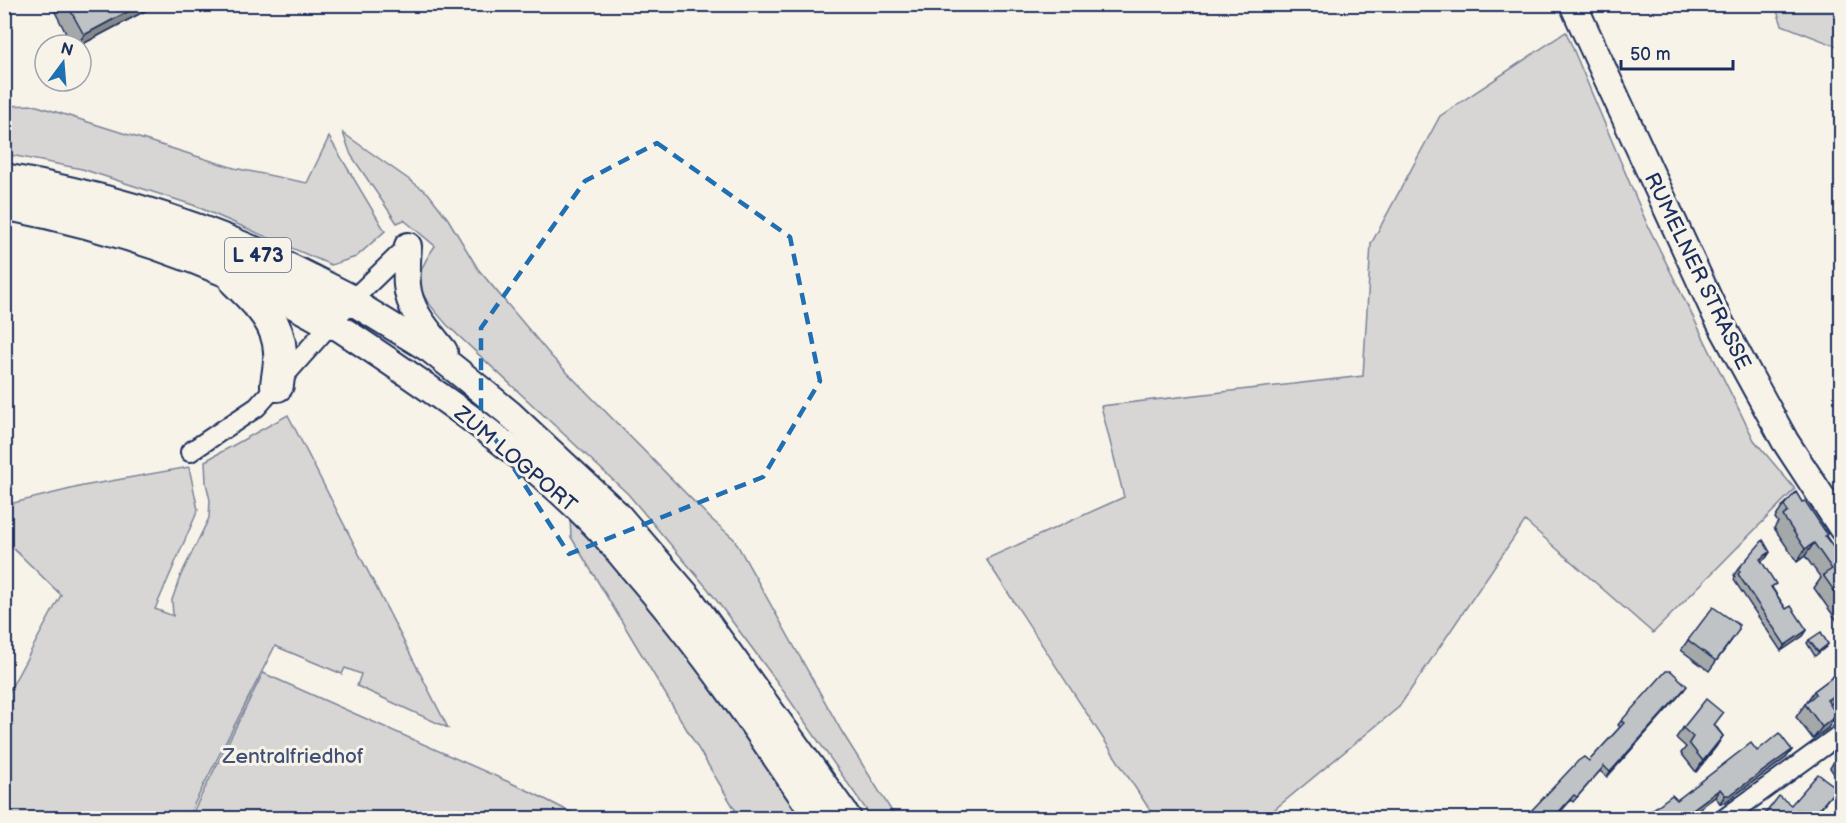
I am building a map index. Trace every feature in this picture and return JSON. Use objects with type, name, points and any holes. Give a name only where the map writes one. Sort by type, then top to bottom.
[{"type":"highway","name":"ZUM LOGPORT","points":[[4,180],[97,199],[161,219],[255,254],[342,312]]},
{"type":"highway","name":"ZUM LOGPORT","points":[[4,203],[109,228],[225,269],[291,300],[342,312]]},
{"type":"highway","points":[[225,269],[268,315],[275,330],[280,352],[277,386]]},
{"type":"main road","name":"RUMELNER STRASSE","points":[[1573,4],[1716,315],[1785,441],[1842,528]]},
{"type":"main road","points":[[408,246],[409,297],[419,320],[465,378]]},
{"type":"main road","name":"ZUM LOGPORT","points":[[342,312],[430,350],[509,413],[617,514],[689,598],[848,819]]},
{"type":"main road","name":"ZUM LOGPORT","points":[[342,312],[442,398],[531,467],[595,525],[673,615],[744,709],[817,819]]},
{"type":"street","points":[[190,452],[257,407],[342,312],[408,246]]},
{"type":"street","points":[[1725,819],[1842,733]]},
{"type":"highlighted area","points":[[657,143],[790,237],[820,381],[763,477],[569,554],[481,417],[481,328],[585,181]]},
{"type":"green space","points":[[1779,5],[1841,5],[1841,48],[1782,25],[1777,11]]},
{"type":"green space","points":[[1566,32],[1647,224],[1754,440],[1795,489],[1653,633],[1525,521],[1399,707],[1264,818],[1155,818],[986,559],[1124,497],[1101,406],[1363,376],[1371,244],[1440,116]]},
{"type":"green space","points":[[34,105],[234,168],[307,183],[329,137],[385,231],[356,257],[331,265],[193,205],[82,169],[5,154],[5,106]]},
{"type":"green space","points":[[343,133],[428,193],[448,219],[478,269],[551,356],[710,518],[734,539],[842,732],[896,818],[872,818],[775,679],[708,589],[628,494],[447,325],[430,304],[420,287],[420,279],[427,259],[435,246],[404,220],[397,223],[351,155]]},
{"type":"green space","points":[[288,415],[448,728],[357,686],[361,674],[345,668],[342,674],[275,646],[187,818],[5,818],[5,699],[61,595],[12,547],[5,551],[5,505],[83,486],[189,467],[198,510],[155,609],[173,616],[172,600],[180,577],[209,518],[210,500],[206,483],[205,461]]},
{"type":"green space","points":[[570,518],[608,556],[681,642],[806,818],[740,818],[571,537]]},
{"type":"green space","name":"Zentralfriedhof","points":[[263,673],[529,791],[582,818],[190,818]]},
{"type":"building","points":[[67,4],[142,4],[88,33],[83,33]]},
{"type":"building","points":[[1796,492],[1802,502],[1805,501],[1827,534],[1825,536],[1842,559],[1842,602],[1823,575],[1832,569],[1814,543],[1805,549],[1783,516],[1788,512],[1784,505]]},
{"type":"building","points":[[1763,540],[1770,552],[1760,559],[1776,584],[1771,587],[1786,609],[1791,606],[1807,630],[1785,645],[1738,574],[1740,572],[1738,569]]},
{"type":"building","points":[[1713,607],[1739,625],[1739,630],[1716,661],[1688,640]]},
{"type":"building","points":[[1821,632],[1828,644],[1818,652],[1809,640]]},
{"type":"building","points":[[1842,670],[1842,690],[1827,700],[1837,715],[1822,727],[1805,704],[1816,694],[1814,691]]},
{"type":"building","points":[[1666,671],[1671,671],[1687,686],[1610,772],[1604,766],[1577,797],[1574,795],[1555,816],[1557,819],[1540,819],[1531,811],[1578,761],[1584,757],[1589,761],[1624,723],[1621,721]]},
{"type":"building","points":[[1706,699],[1723,713],[1714,725],[1723,736],[1703,761],[1689,743],[1693,737],[1683,728]]},
{"type":"building","points":[[1779,733],[1792,750],[1730,795],[1725,795],[1720,789],[1677,819],[1640,819],[1672,795],[1677,800],[1751,743],[1757,751]]},
{"type":"building","points":[[1842,755],[1842,766],[1836,758]]},
{"type":"building","points":[[1818,774],[1837,788],[1815,814],[1810,811],[1806,816],[1797,810],[1791,819],[1761,819],[1779,796],[1791,805]]}]
